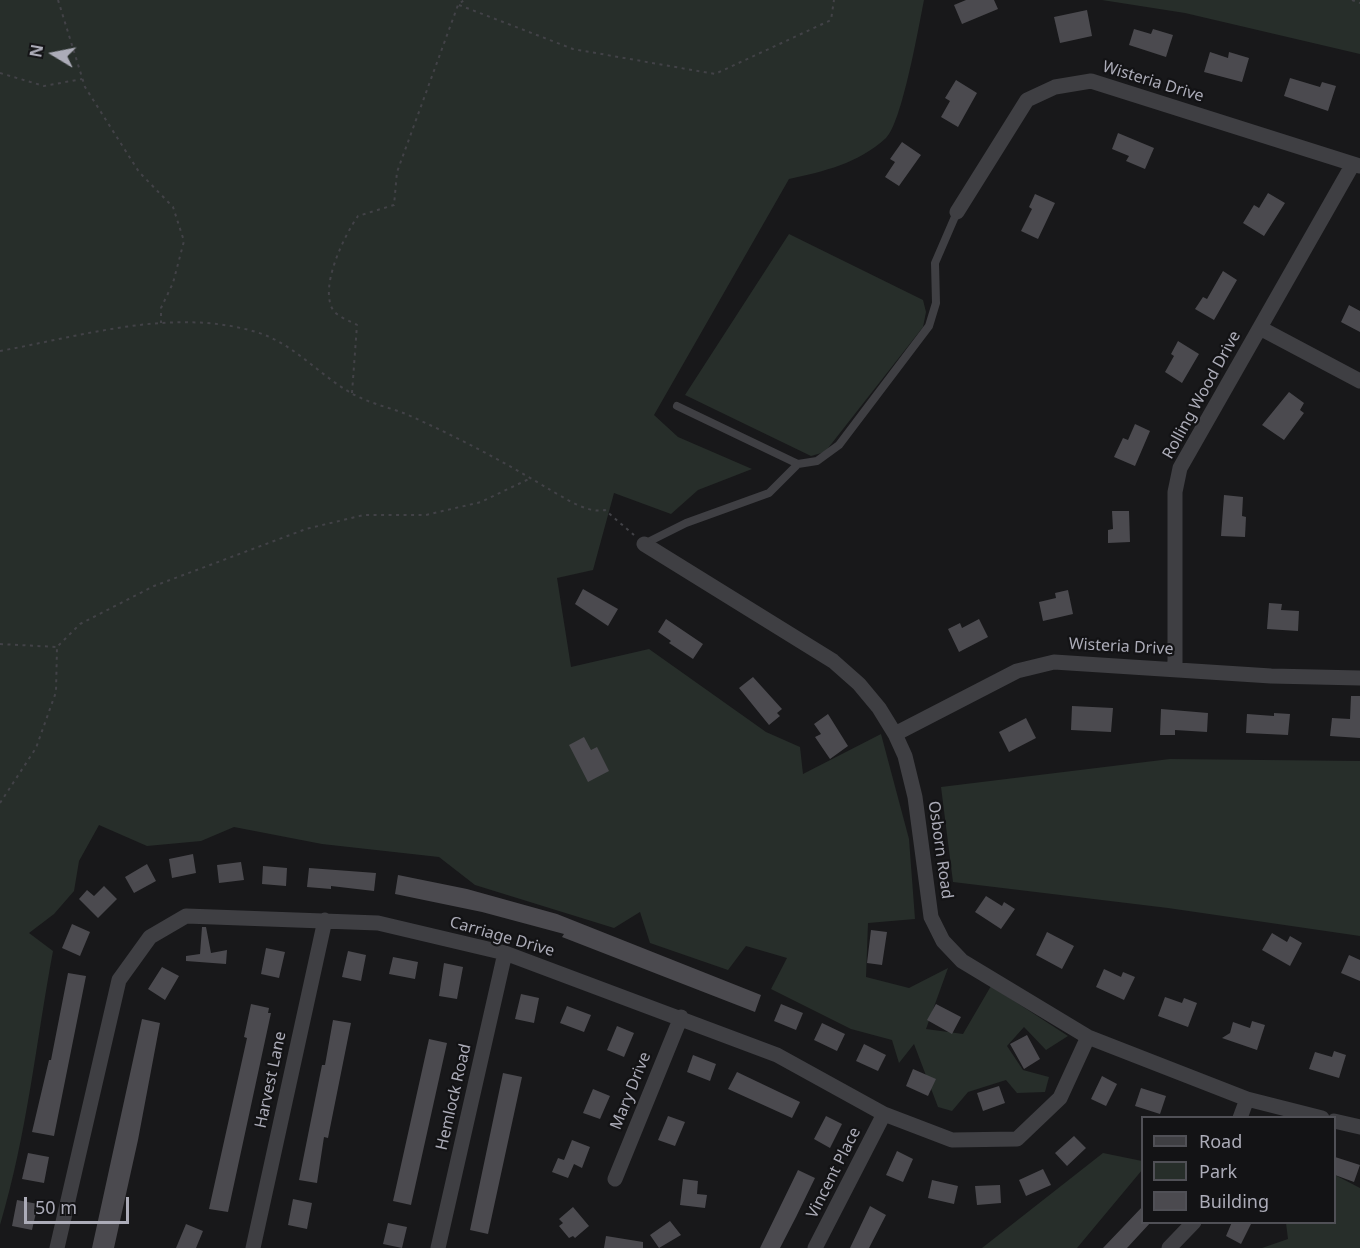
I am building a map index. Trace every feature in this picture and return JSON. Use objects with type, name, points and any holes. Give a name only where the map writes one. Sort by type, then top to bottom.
[{"type":"street","name":"Wisteria Drive","points":[[957,212],[1027,100],[1055,87],[1091,81],[1357,165]]},
{"type":"street","name":"Rolling Wood Drive","points":[[1175,669],[1175,492],[1180,468],[1357,165]]},
{"type":"street","points":[[1260,328],[1360,381]]},
{"type":"street","name":"Osborn Road","points":[[644,544],[833,661],[859,684],[896,734],[911,774],[931,917],[943,940],[962,961],[1088,1037],[1247,1099],[1314,1116]]},
{"type":"street","name":"Wisteria Drive","points":[[896,734],[1017,671],[1054,662],[1271,676],[1360,678]]},
{"type":"street","name":"Carriage Drive","points":[[57,1248],[120,980],[150,937],[186,916],[378,923],[504,953],[681,1017],[777,1055],[884,1114],[952,1140],[1017,1139],[1060,1098],[1088,1037]]},
{"type":"street","name":"Harvest Lane","points":[[253,1248],[324,920]]},
{"type":"street","name":"Hemlock Road","points":[[438,1248],[504,953]]},
{"type":"street","name":"Mary Drive","points":[[615,1179],[681,1017]]},
{"type":"street","points":[[1241,1116],[1247,1099]]},
{"type":"street","name":"Vincent Place","points":[[815,1248],[884,1114]]},
{"type":"street","points":[[1336,1121],[1360,1127]]},
{"type":"street","points":[[1169,1248],[1192,1224]]},
{"type":"lane","points":[[677,406],[798,464],[817,462],[839,445],[929,326],[936,303],[935,263],[957,212]]},
{"type":"lane","points":[[644,544],[686,523],[770,493],[798,464]]},
{"type":"path","points":[[57,0],[82,79],[139,172],[172,207],[184,241],[173,283],[161,308],[161,322]]},
{"type":"path","points":[[352,394],[357,325],[335,312],[330,302],[336,255],[358,216],[393,205],[397,172],[458,5],[464,0]]},
{"type":"path","points":[[458,5],[573,49],[715,74],[831,20],[834,0]]},
{"type":"path","points":[[1352,0],[1360,3]]},
{"type":"path","points":[[0,73],[44,86],[82,79]]},
{"type":"path","points":[[0,351],[161,322],[195,322],[257,332],[289,348],[352,394],[403,413],[487,452],[591,510],[605,510],[644,544]]},
{"type":"path","points":[[0,803],[36,748],[56,692],[57,647],[80,624],[154,586],[306,529],[364,515],[426,515],[481,502],[531,478]]},
{"type":"path","points":[[0,644],[57,647]]},
{"type":"green space","points":[[0,0],[924,0],[904,94],[892,129],[886,138],[875,147],[852,160],[789,179],[654,415],[678,437],[752,469],[698,490],[671,514],[614,493],[593,570],[557,578],[571,667],[649,649],[766,732],[800,747],[803,774],[881,734],[909,839],[915,919],[868,923],[866,977],[909,988],[948,968],[926,1029],[963,1034],[991,986],[1068,1036],[1046,1050],[1024,1027],[1007,1046],[1023,1070],[1049,1077],[1045,1092],[1017,1093],[1006,1080],[968,1092],[952,1111],[938,1107],[914,1044],[899,1063],[892,1040],[851,1029],[771,989],[787,958],[746,946],[728,970],[650,943],[640,912],[614,928],[475,885],[439,857],[322,844],[234,827],[201,841],[147,846],[99,825],[79,861],[74,891],[54,914],[29,933],[53,951],[24,1123],[0,1225]]},
{"type":"green space","points":[[1102,0],[1360,0],[1360,54],[1185,13]]},
{"type":"green space","points":[[789,234],[923,300],[926,312],[923,327],[825,452],[811,456],[685,395]]},
{"type":"green space","points":[[1170,759],[1360,761],[1360,936],[1168,908],[953,882],[941,787]]},
{"type":"green space","points":[[1103,1153],[1141,1161],[1141,1171],[1077,1248],[982,1248]]},
{"type":"green space","points":[[1336,1176],[1360,1188],[1360,1248],[1262,1248],[1288,1239],[1286,1224],[1336,1224]]},
{"type":"building","points":[[966,0],[994,0],[998,9],[962,24],[954,5]]},
{"type":"building","points":[[1087,10],[1092,36],[1060,43],[1054,17]]},
{"type":"building","points":[[1134,29],[1151,34],[1153,29],[1173,35],[1166,57],[1129,45]]},
{"type":"building","points":[[1210,52],[1228,58],[1229,52],[1249,58],[1242,82],[1204,72]]},
{"type":"building","points":[[1290,78],[1320,87],[1322,82],[1336,86],[1328,111],[1284,96]]},
{"type":"building","points":[[956,80],[977,93],[958,127],[941,117],[950,101],[945,98]]},
{"type":"building","points":[[1118,133],[1154,148],[1145,169],[1126,161],[1129,156],[1112,149]]},
{"type":"building","points":[[902,142],[921,155],[899,186],[885,177],[895,162],[890,159]]},
{"type":"building","points":[[1268,193],[1285,203],[1264,236],[1243,223],[1254,205],[1259,208]]},
{"type":"building","points":[[1035,194],[1055,203],[1038,239],[1021,231],[1032,209],[1029,207]]},
{"type":"building","points":[[1223,271],[1237,280],[1214,320],[1195,309],[1203,297],[1207,299]]},
{"type":"building","points":[[1349,305],[1360,311],[1360,332],[1341,322]]},
{"type":"building","points":[[1178,341],[1199,354],[1182,383],[1165,372],[1174,356],[1171,354]]},
{"type":"building","points":[[1289,392],[1304,403],[1300,410],[1304,413],[1284,440],[1262,425]]},
{"type":"building","points":[[1135,424],[1150,431],[1135,466],[1114,457],[1123,438],[1128,440]]},
{"type":"building","points":[[1224,495],[1243,497],[1242,516],[1246,517],[1245,537],[1221,536]]},
{"type":"building","points":[[1112,511],[1129,511],[1130,542],[1108,543],[1108,530],[1113,529]]},
{"type":"building","points":[[583,589],[618,609],[608,626],[575,604]]},
{"type":"building","points":[[1068,590],[1073,614],[1043,621],[1039,602],[1056,598],[1055,593]]},
{"type":"building","points":[[1269,603],[1282,604],[1281,610],[1299,611],[1298,631],[1267,629]]},
{"type":"building","points":[[666,619],[703,644],[693,659],[669,643],[671,641],[658,632]]},
{"type":"building","points":[[979,619],[988,637],[959,652],[948,629],[960,623],[962,628]]},
{"type":"building","points":[[753,677],[782,709],[777,713],[780,716],[769,725],[739,688]]},
{"type":"building","points":[[1351,696],[1360,696],[1360,738],[1330,736],[1332,718],[1350,719]]},
{"type":"building","points":[[1072,706],[1113,708],[1111,732],[1071,730]]},
{"type":"building","points":[[1161,709],[1208,713],[1207,732],[1175,730],[1175,735],[1160,735]]},
{"type":"building","points":[[1274,713],[1290,714],[1288,735],[1246,733],[1247,714],[1274,716]]},
{"type":"building","points":[[828,714],[848,746],[830,759],[815,737],[821,734],[814,724]]},
{"type":"building","points":[[1026,718],[1036,738],[1009,752],[999,732]]},
{"type":"building","points":[[584,737],[591,750],[597,747],[609,771],[588,782],[569,745]]},
{"type":"building","points":[[193,854],[196,873],[172,878],[169,859]]},
{"type":"building","points":[[241,862],[244,880],[219,883],[217,865]]},
{"type":"building","points":[[147,864],[156,881],[134,893],[125,877]]},
{"type":"building","points":[[263,866],[287,868],[286,886],[262,884]]},
{"type":"building","points":[[309,868],[376,873],[374,891],[331,886],[331,889],[307,887]]},
{"type":"building","points":[[398,875],[467,889],[557,914],[761,995],[755,1012],[562,937],[564,934],[482,912],[395,894]]},
{"type":"building","points":[[104,886],[117,899],[98,918],[79,899],[87,890],[94,896]]},
{"type":"building","points":[[986,896],[1002,906],[1004,902],[1015,909],[1001,929],[975,912]]},
{"type":"building","points":[[72,924],[90,932],[80,956],[62,948]]},
{"type":"building","points":[[202,927],[206,927],[211,953],[227,950],[226,964],[186,961],[186,956],[200,954]]},
{"type":"building","points":[[871,930],[887,932],[882,965],[867,963]]},
{"type":"building","points":[[1047,932],[1074,946],[1062,969],[1036,955]]},
{"type":"building","points":[[1272,933],[1287,942],[1290,936],[1302,943],[1290,966],[1262,950]]},
{"type":"building","points":[[266,948],[285,952],[279,978],[261,974]]},
{"type":"building","points":[[348,951],[366,955],[361,981],[342,977]]},
{"type":"building","points":[[1349,955],[1360,960],[1360,981],[1341,973]]},
{"type":"building","points":[[393,957],[418,962],[415,979],[389,974]]},
{"type":"building","points":[[444,963],[463,967],[457,999],[439,996]]},
{"type":"building","points":[[162,967],[179,976],[165,1000],[148,989]]},
{"type":"building","points":[[1104,969],[1121,977],[1123,972],[1135,977],[1124,1000],[1096,987]]},
{"type":"building","points":[[68,973],[86,976],[54,1136],[32,1132],[49,1060],[51,1060]]},
{"type":"building","points":[[521,994],[539,998],[534,1023],[515,1019]]},
{"type":"building","points":[[1165,997],[1182,1003],[1184,998],[1197,1003],[1188,1027],[1158,1016]]},
{"type":"building","points":[[251,1004],[269,1008],[268,1013],[271,1013],[228,1212],[209,1209],[247,1038],[244,1037]]},
{"type":"building","points":[[781,1004],[803,1013],[796,1030],[774,1021]]},
{"type":"building","points":[[936,1004],[961,1017],[952,1034],[927,1020]]},
{"type":"building","points":[[567,1006],[591,1015],[584,1032],[560,1023]]},
{"type":"building","points":[[142,1019],[160,1023],[138,1140],[114,1248],[92,1248]]},
{"type":"building","points":[[333,1020],[351,1023],[328,1138],[324,1137],[317,1183],[299,1180]]},
{"type":"building","points":[[1252,1021],[1265,1025],[1257,1050],[1222,1038],[1230,1033],[1233,1022],[1250,1028]]},
{"type":"building","points":[[822,1023],[845,1034],[837,1051],[814,1040]]},
{"type":"building","points":[[617,1026],[634,1033],[624,1057],[607,1050]]},
{"type":"building","points":[[1027,1035],[1040,1059],[1024,1069],[1010,1044]]},
{"type":"building","points":[[429,1039],[447,1043],[411,1205],[393,1201]]},
{"type":"building","points":[[864,1044],[886,1055],[878,1071],[856,1061]]},
{"type":"building","points":[[1334,1051],[1346,1055],[1339,1078],[1309,1069],[1315,1052],[1332,1057]]},
{"type":"building","points":[[693,1055],[716,1064],[710,1081],[687,1072]]},
{"type":"building","points":[[913,1069],[936,1079],[928,1096],[906,1086]]},
{"type":"building","points":[[737,1072],[800,1102],[792,1118],[728,1089]]},
{"type":"building","points":[[503,1073],[522,1077],[488,1234],[470,1230]]},
{"type":"building","points":[[1102,1076],[1117,1084],[1106,1106],[1091,1099]]},
{"type":"building","points":[[999,1086],[1005,1103],[983,1111],[977,1093]]},
{"type":"building","points":[[1141,1088],[1166,1096],[1160,1114],[1135,1106]]},
{"type":"building","points":[[593,1089],[610,1096],[600,1119],[583,1113]]},
{"type":"building","points":[[668,1116],[685,1122],[675,1146],[658,1140]]},
{"type":"building","points":[[826,1116],[842,1124],[830,1148],[814,1139]]},
{"type":"building","points":[[1074,1136],[1086,1148],[1067,1166],[1055,1153]]},
{"type":"building","points":[[572,1140],[590,1147],[582,1168],[574,1164],[568,1178],[552,1172],[558,1158],[564,1160]]},
{"type":"building","points":[[897,1151],[913,1159],[903,1182],[886,1175]]},
{"type":"building","points":[[28,1153],[49,1157],[44,1183],[22,1179]]},
{"type":"building","points":[[1336,1157],[1360,1165],[1354,1182],[1336,1175]]},
{"type":"building","points":[[1043,1169],[1051,1185],[1026,1196],[1019,1180]]},
{"type":"building","points":[[798,1170],[815,1178],[780,1248],[760,1248]]},
{"type":"building","points":[[683,1179],[698,1181],[697,1194],[707,1195],[705,1208],[680,1205]]},
{"type":"building","points":[[932,1180],[958,1186],[954,1204],[928,1198]]},
{"type":"building","points":[[1000,1185],[1001,1203],[977,1205],[975,1186]]},
{"type":"building","points":[[293,1199],[312,1203],[307,1229],[288,1225]]},
{"type":"building","points":[[17,1200],[38,1204],[32,1230],[12,1226]]},
{"type":"building","points":[[870,1206],[886,1215],[869,1248],[850,1248]]},
{"type":"building","points":[[573,1207],[589,1226],[575,1238],[573,1236],[569,1238],[559,1226],[563,1223],[559,1219]]},
{"type":"building","points":[[1141,1208],[1141,1224],[1149,1224],[1127,1248],[1103,1248]]},
{"type":"building","points":[[670,1221],[681,1235],[659,1248],[650,1235]]},
{"type":"building","points":[[388,1223],[407,1227],[402,1248],[383,1244]]},
{"type":"building","points":[[186,1224],[203,1231],[196,1248],[176,1248]]},
{"type":"building","points":[[1231,1224],[1251,1224],[1241,1244],[1226,1236]]},
{"type":"building","points":[[606,1236],[643,1242],[643,1248],[604,1248]]}]
